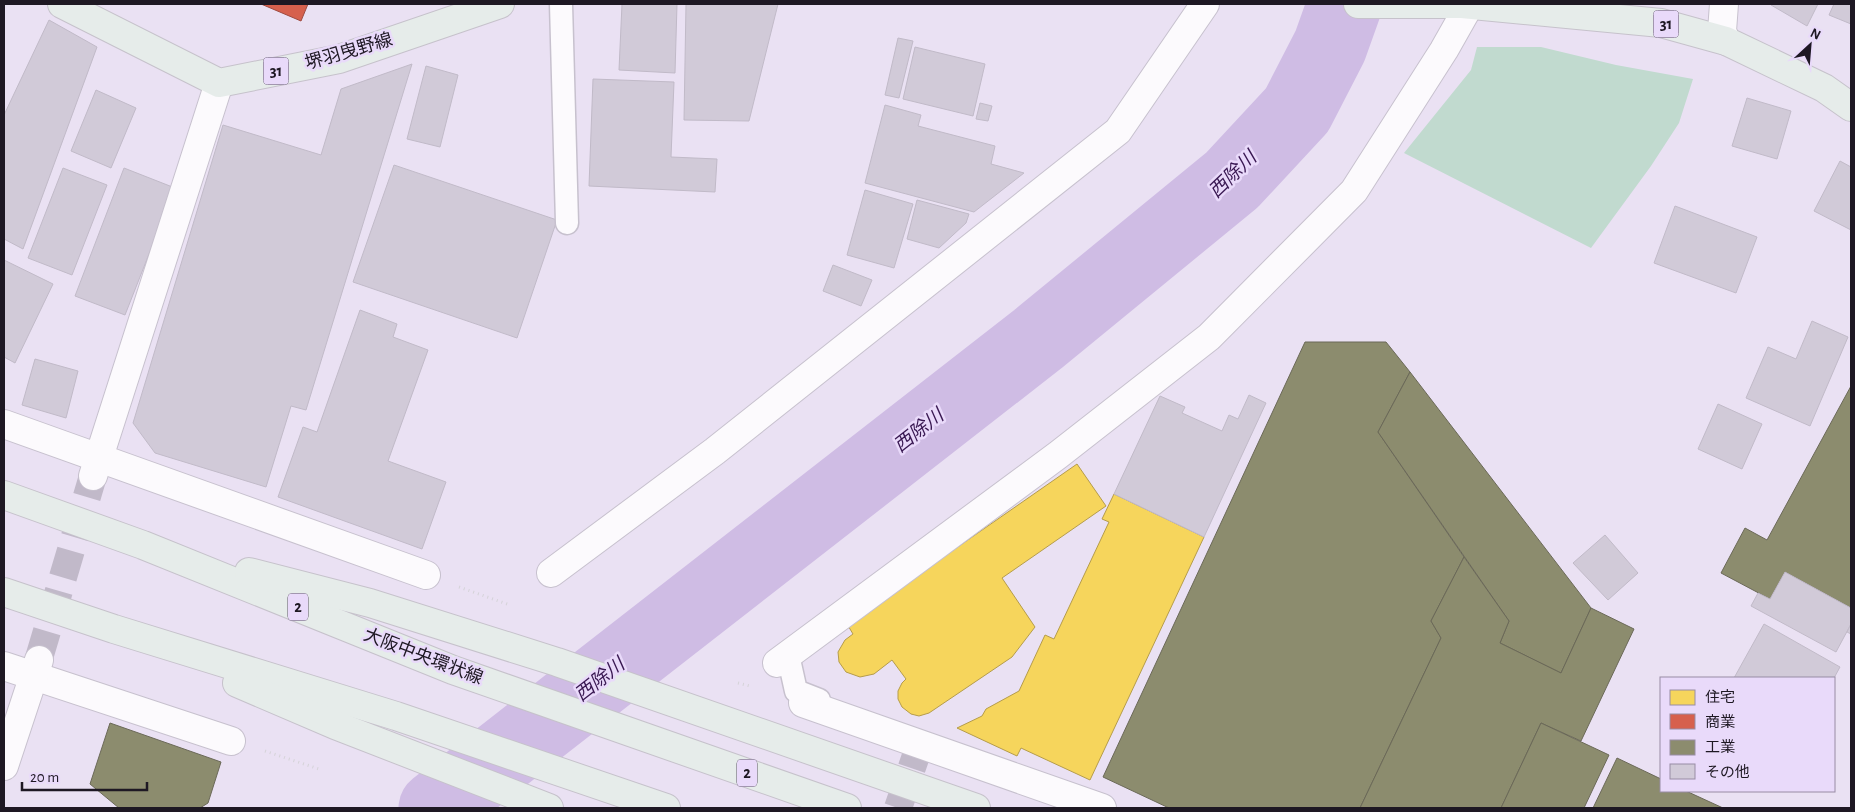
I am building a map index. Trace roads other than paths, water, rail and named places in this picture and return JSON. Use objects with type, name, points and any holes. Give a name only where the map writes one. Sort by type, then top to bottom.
[{"type":"main road","points":[[62,4],[219,83]]},
{"type":"main road","name":"堺羽曳野線","points":[[219,83],[339,59],[500,4]]},
{"type":"main road","name":"31","points":[[1358,4],[1466,4],[1661,23],[1726,41],[1824,88],[1851,107]]},
{"type":"main road","name":"大阪中央環状線","points":[[4,495],[143,545],[453,670],[847,808]]},
{"type":"main road","points":[[143,545],[370,603],[489,640],[685,706],[976,808]]},
{"type":"main road","points":[[4,592],[114,629],[396,716],[666,808]]},
{"type":"main road","points":[[114,629],[335,726],[549,808]]},
{"type":"street","points":[[551,573],[715,451],[1118,131],[1205,4]]},
{"type":"street","points":[[783,659],[838,616],[1058,455],[1209,337],[1354,191],[1444,50],[1466,4]]},
{"type":"street","points":[[1724,4],[1722,31],[1726,41]]},
{"type":"street","points":[[96,467],[219,83]]},
{"type":"street","points":[[4,424],[96,467],[426,575]]},
{"type":"street","points":[[4,666],[36,667],[231,741]]},
{"type":"street","points":[[4,766],[36,667]]},
{"type":"street","points":[[810,706],[1102,808]]},
{"type":"lane","points":[[562,4],[567,223]]},
{"type":"lane","points":[[783,659],[796,691],[819,700],[810,706]]},
{"type":"waterway","name":"西除川","points":[[436,808],[1038,339],[1232,180],[1297,110],[1330,46],[1345,4]]},
{"type":"tunnel","points":[[39,658],[93,476]]},
{"type":"tunnel","points":[[898,808],[920,744]]}]
